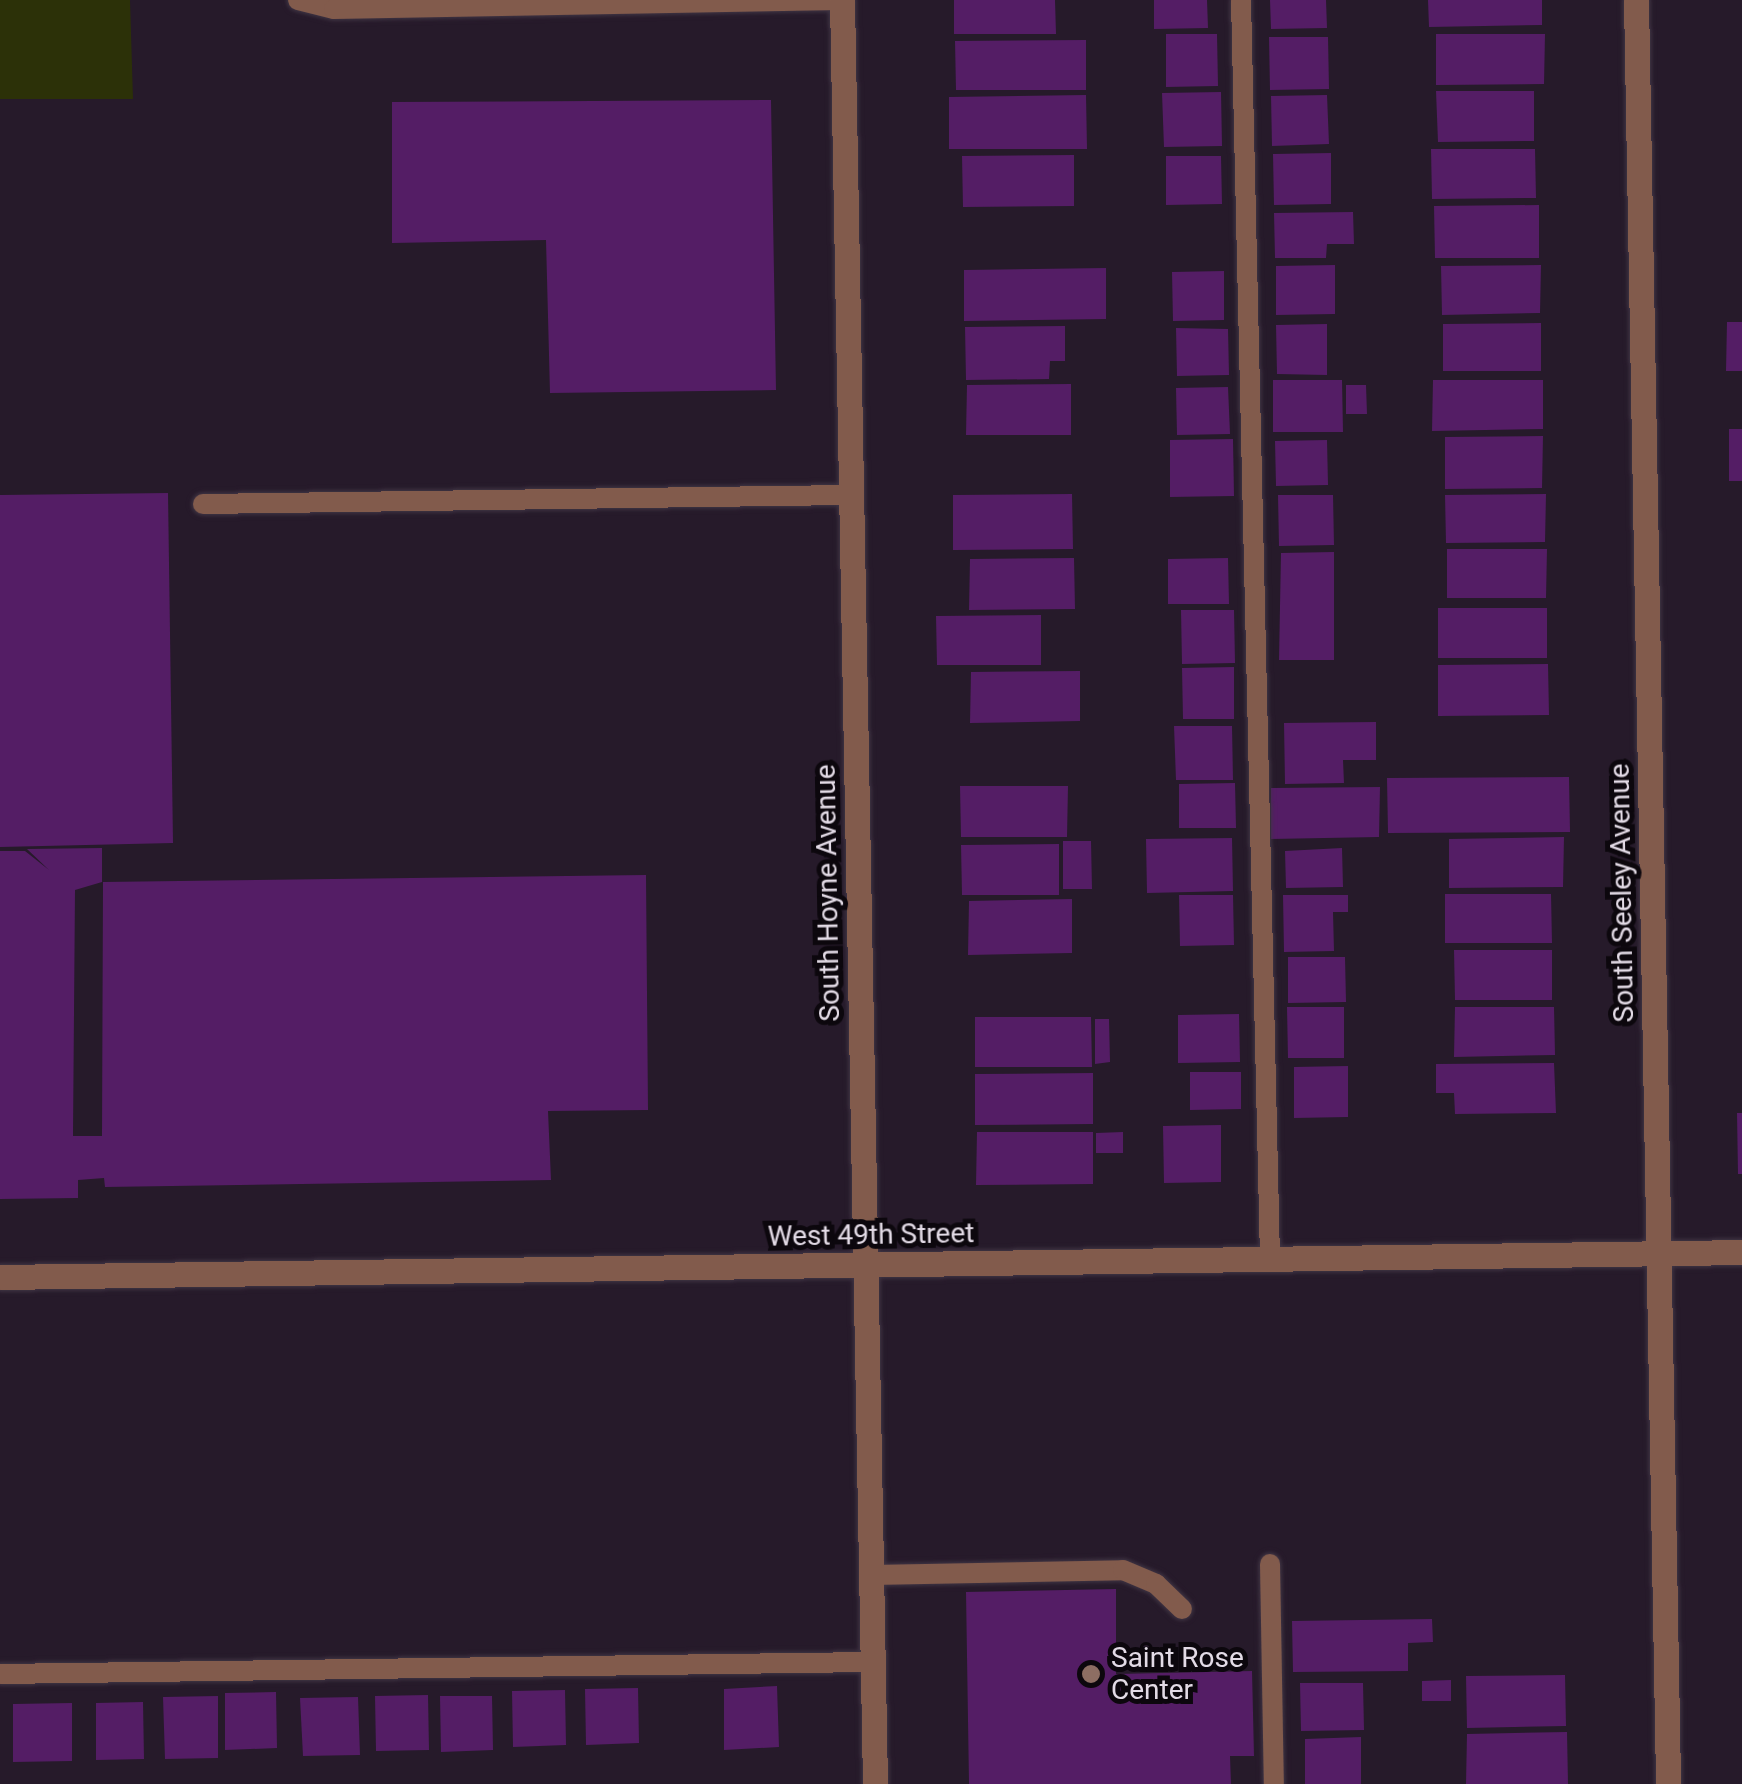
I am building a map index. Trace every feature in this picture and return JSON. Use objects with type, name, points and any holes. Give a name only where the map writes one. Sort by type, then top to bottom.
[{"type":"street","name":"South Hoyne Avenue","points":[[842,0],[875,1784]]},
{"type":"street","name":"South Seeley Avenue","points":[[1636,0],[1668,1784]]},
{"type":"street","name":"West 49th Street","points":[[0,1277],[1742,1252]]},
{"type":"lane","points":[[298,0],[334,9],[842,0]]},
{"type":"lane","points":[[1241,0],[1270,1259]]},
{"type":"lane","points":[[203,504],[851,496]]},
{"type":"lane","points":[[1270,1564],[1274,1784]]},
{"type":"lane","points":[[872,1575],[1123,1570],[1156,1584],[1182,1609]]},
{"type":"lane","points":[[0,1674],[873,1662]]},
{"type":"green space","points":[[0,0],[130,0],[133,99],[0,99]]},
{"type":"building","points":[[954,0],[1055,0],[1056,34],[954,34]]},
{"type":"building","points":[[1154,0],[1207,0],[1208,28],[1154,29]]},
{"type":"building","points":[[1270,0],[1326,0],[1327,28],[1271,29]]},
{"type":"building","points":[[1428,0],[1542,0],[1542,25],[1429,27]]},
{"type":"building","points":[[1166,34],[1217,34],[1218,86],[1166,87]]},
{"type":"building","points":[[1436,34],[1545,34],[1544,84],[1436,85]]},
{"type":"building","points":[[1269,37],[1328,37],[1329,89],[1270,90]]},
{"type":"building","points":[[1086,40],[1086,90],[956,90],[955,41]]},
{"type":"building","points":[[1436,91],[1534,91],[1534,141],[1438,142]]},
{"type":"building","points":[[1221,92],[1222,146],[1164,147],[1162,93]]},
{"type":"building","points":[[1086,95],[1087,149],[949,149],[949,97]]},
{"type":"building","points":[[1327,95],[1329,144],[1272,146],[1271,96]]},
{"type":"building","points":[[771,100],[776,390],[550,393],[546,240],[392,243],[392,102]]},
{"type":"building","points":[[1431,149],[1535,149],[1536,198],[1432,199]]},
{"type":"building","points":[[1331,153],[1331,204],[1274,205],[1273,154]]},
{"type":"building","points":[[1074,155],[1074,206],[963,207],[962,156]]},
{"type":"building","points":[[1166,156],[1221,156],[1222,204],[1166,205]]},
{"type":"building","points":[[1539,205],[1539,258],[1435,258],[1434,206]]},
{"type":"building","points":[[1353,212],[1354,244],[1327,244],[1326,258],[1275,258],[1274,213]]},
{"type":"building","points":[[1335,265],[1335,314],[1276,315],[1276,266]]},
{"type":"building","points":[[1541,265],[1540,313],[1442,315],[1441,266]]},
{"type":"building","points":[[1106,268],[1106,319],[964,321],[964,270]]},
{"type":"building","points":[[1224,271],[1224,320],[1173,321],[1172,272]]},
{"type":"building","points":[[1727,322],[1742,322],[1742,371],[1726,371]]},
{"type":"building","points":[[1541,323],[1541,371],[1443,371],[1443,324]]},
{"type":"building","points":[[1327,324],[1327,375],[1277,374],[1276,325]]},
{"type":"building","points":[[1065,326],[1065,361],[1050,361],[1049,379],[966,380],[965,327]]},
{"type":"building","points":[[1176,328],[1228,329],[1229,375],[1177,376]]},
{"type":"building","points":[[1273,380],[1342,380],[1343,432],[1273,432]]},
{"type":"building","points":[[1433,380],[1543,380],[1543,429],[1432,431]]},
{"type":"building","points":[[1071,384],[1071,435],[966,435],[967,385]]},
{"type":"building","points":[[1346,385],[1366,385],[1367,414],[1346,414]]},
{"type":"building","points":[[1228,387],[1230,434],[1177,435],[1176,388]]},
{"type":"building","points":[[1729,429],[1742,429],[1742,481],[1729,481]]},
{"type":"building","points":[[1543,436],[1542,488],[1445,489],[1445,437]]},
{"type":"building","points":[[1233,439],[1234,496],[1170,497],[1170,440]]},
{"type":"building","points":[[1327,440],[1328,485],[1276,486],[1275,441]]},
{"type":"building","points":[[168,493],[173,843],[0,847],[0,495]]},
{"type":"building","points":[[1072,494],[1073,549],[953,550],[953,495]]},
{"type":"building","points":[[1546,494],[1545,542],[1446,543],[1445,495]]},
{"type":"building","points":[[1278,495],[1333,495],[1334,545],[1279,546]]},
{"type":"building","points":[[1447,549],[1547,549],[1546,598],[1447,598]]},
{"type":"building","points":[[1334,552],[1334,660],[1279,660],[1281,553]]},
{"type":"building","points":[[1074,558],[1075,609],[969,610],[970,559]]},
{"type":"building","points":[[1228,558],[1229,604],[1168,604],[1168,559]]},
{"type":"building","points":[[1438,608],[1547,608],[1547,658],[1438,658]]},
{"type":"building","points":[[1181,610],[1234,610],[1235,663],[1182,664]]},
{"type":"building","points":[[1041,615],[1041,665],[937,665],[936,616]]},
{"type":"building","points":[[1548,664],[1549,715],[1438,716],[1438,665]]},
{"type":"building","points":[[1234,667],[1234,719],[1183,719],[1182,668]]},
{"type":"building","points":[[1080,671],[1080,721],[970,723],[971,672]]},
{"type":"building","points":[[1376,722],[1376,760],[1343,760],[1344,783],[1285,784],[1284,723]]},
{"type":"building","points":[[1174,726],[1232,726],[1233,780],[1176,780]]},
{"type":"building","points":[[1569,777],[1570,832],[1388,833],[1387,778]]},
{"type":"building","points":[[1235,783],[1236,828],[1179,828],[1179,784]]},
{"type":"building","points":[[960,786],[1068,786],[1067,837],[961,837]]},
{"type":"building","points":[[1380,787],[1379,837],[1271,839],[1271,788]]},
{"type":"building","points":[[1564,837],[1563,887],[1449,888],[1449,839]]},
{"type":"building","points":[[1232,838],[1233,891],[1147,893],[1146,839]]},
{"type":"building","points":[[1063,841],[1091,841],[1092,889],[1063,889]]},
{"type":"building","points":[[1059,844],[1059,895],[962,895],[961,845]]},
{"type":"building","points":[[102,848],[102,882],[75,890],[73,1136],[102,1136],[103,882],[646,875],[648,1110],[548,1111],[551,1180],[105,1187],[104,1178],[78,1180],[78,1198],[0,1199],[0,851],[25,851],[49,870],[27,849]]},
{"type":"building","points":[[1342,848],[1343,887],[1286,888],[1285,851]]},
{"type":"building","points":[[1445,894],[1551,894],[1552,943],[1445,943]]},
{"type":"building","points":[[1179,895],[1233,895],[1234,945],[1180,946]]},
{"type":"building","points":[[1283,895],[1348,895],[1348,912],[1333,912],[1334,951],[1284,952]]},
{"type":"building","points":[[1072,899],[1072,953],[968,955],[969,901]]},
{"type":"building","points":[[1454,950],[1552,950],[1552,1000],[1455,1000]]},
{"type":"building","points":[[1288,957],[1345,957],[1346,1002],[1288,1003]]},
{"type":"building","points":[[1287,1007],[1344,1007],[1344,1058],[1288,1058]]},
{"type":"building","points":[[1455,1007],[1554,1007],[1555,1055],[1454,1057]]},
{"type":"building","points":[[1239,1014],[1240,1062],[1178,1063],[1178,1015]]},
{"type":"building","points":[[975,1017],[1091,1017],[1092,1067],[975,1067]]},
{"type":"building","points":[[1095,1019],[1109,1019],[1110,1062],[1095,1064]]},
{"type":"building","points":[[1554,1063],[1556,1113],[1455,1114],[1454,1093],[1436,1093],[1436,1064]]},
{"type":"building","points":[[1348,1066],[1348,1117],[1294,1118],[1294,1067]]},
{"type":"building","points":[[1190,1072],[1241,1072],[1241,1109],[1190,1110]]},
{"type":"building","points":[[1093,1073],[1093,1124],[975,1125],[975,1074]]},
{"type":"building","points":[[1737,1113],[1742,1113],[1742,1174],[1738,1174]]},
{"type":"building","points":[[1221,1125],[1221,1182],[1164,1183],[1163,1126]]},
{"type":"building","points":[[977,1132],[1093,1132],[1093,1184],[976,1185]]},
{"type":"building","points":[[1123,1132],[1123,1153],[1096,1153],[1096,1133]]},
{"type":"building","points":[[1116,1589],[1116,1674],[1252,1671],[1254,1756],[1230,1756],[1231,1784],[969,1784],[966,1592]]},
{"type":"building","points":[[1432,1619],[1433,1642],[1408,1643],[1408,1671],[1293,1672],[1292,1621]]},
{"type":"building","points":[[1565,1675],[1566,1726],[1467,1728],[1466,1676]]},
{"type":"building","points":[[1451,1680],[1451,1701],[1422,1701],[1422,1681]]},
{"type":"building","points":[[1300,1683],[1363,1683],[1364,1730],[1301,1731]]},
{"type":"building","points":[[777,1686],[779,1747],[724,1750],[724,1689]]},
{"type":"building","points":[[638,1688],[639,1743],[586,1745],[585,1689]]},
{"type":"building","points":[[565,1690],[566,1745],[513,1747],[512,1691]]},
{"type":"building","points":[[276,1692],[277,1748],[225,1750],[225,1693]]},
{"type":"building","points":[[428,1695],[429,1750],[376,1751],[375,1696]]},
{"type":"building","points":[[218,1696],[218,1758],[165,1759],[163,1697]]},
{"type":"building","points":[[440,1696],[492,1696],[493,1750],[441,1752]]},
{"type":"building","points":[[358,1697],[360,1755],[303,1756],[300,1698]]},
{"type":"building","points":[[143,1702],[144,1759],[96,1760],[96,1703]]},
{"type":"building","points":[[72,1703],[72,1761],[13,1762],[13,1704]]},
{"type":"building","points":[[1567,1732],[1568,1784],[1466,1784],[1467,1734]]},
{"type":"building","points":[[1361,1737],[1361,1784],[1305,1784],[1305,1739]]},
{"type":"place","name":"Saint Rose Center","points":[[1091,1674]]}]
